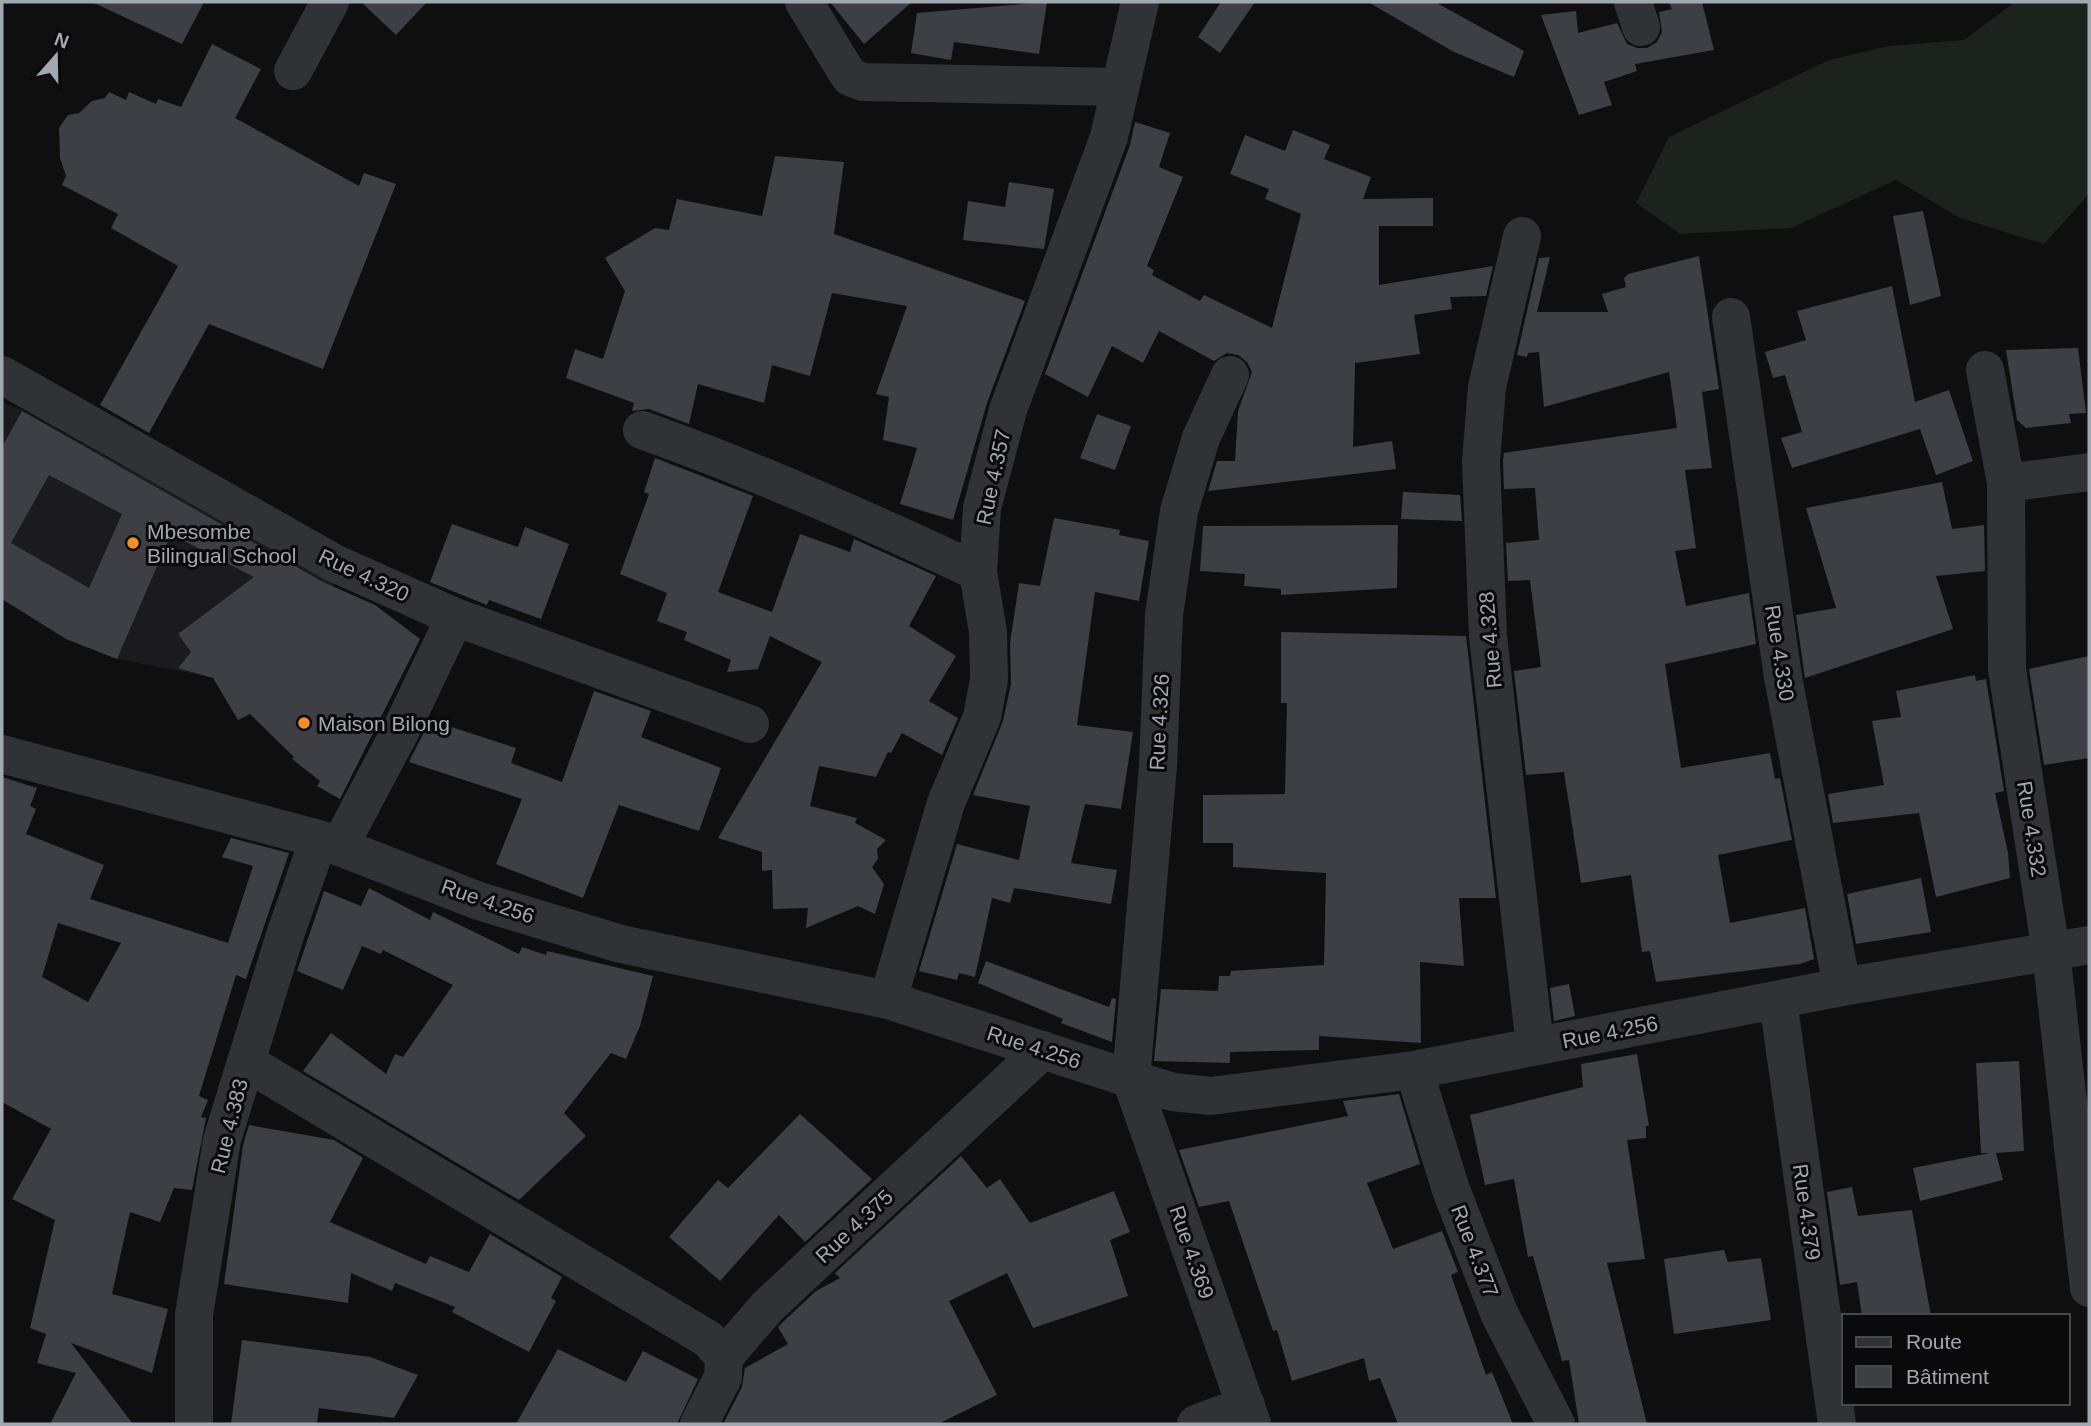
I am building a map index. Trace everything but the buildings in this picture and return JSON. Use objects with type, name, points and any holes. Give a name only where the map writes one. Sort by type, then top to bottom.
[{"type":"street","points":[[293,71],[331,2]]},
{"type":"street","points":[[804,2],[850,77],[863,82],[1119,87]]},
{"type":"street","name":"Rue 4.357","points":[[888,1000],[946,803],[982,717],[989,680],[988,632],[978,572],[982,508],[1008,410],[1109,137],[1140,2]]},
{"type":"street","name":"Rue 4.328","points":[[1522,236],[1487,387],[1481,461],[1488,636],[1535,1046]]},
{"type":"street","name":"Rue 4.330","points":[[1731,317],[1783,677],[1842,987]]},
{"type":"street","name":"Rue 4.332","points":[[1985,370],[2006,483],[2007,669],[2051,952],[2089,1288]]},
{"type":"street","name":"Rue 4.320","points":[[2,375],[334,563],[455,617],[750,724]]},
{"type":"street","name":"Rue 4.326","points":[[1131,1079],[1157,766],[1164,615],[1179,512],[1201,438],[1230,375]]},
{"type":"street","points":[[642,430],[761,474],[978,572]]},
{"type":"street","points":[[2006,483],[2089,472]]},
{"type":"street","name":"Rue 4.383","points":[[194,1424],[194,1315],[222,1140],[246,1062],[329,843],[402,728],[455,617]]},
{"type":"street","name":"Rue 4.256","points":[[2,754],[329,843],[479,901],[621,944],[888,1000],[1131,1079],[1174,1091],[1211,1097],[1414,1070],[1842,987],[2089,945]]},
{"type":"street","name":"Rue 4.379","points":[[1778,1000],[1837,1424]]},
{"type":"street","name":"Rue 4.375","points":[[699,1424],[723,1377],[724,1357],[768,1306],[1043,1050]]},
{"type":"street","points":[[246,1062],[708,1339],[724,1357]]},
{"type":"street","name":"Rue 4.377","points":[[1414,1070],[1451,1190],[1499,1313],[1556,1424]]},
{"type":"street","name":"Rue 4.369","points":[[1131,1079],[1249,1415]]},
{"type":"street","points":[[1196,1424],[1249,1415]]},
{"type":"shaded area","points":[[2015,2],[2089,2],[2089,194],[2044,244],[1960,218],[1896,180],[1791,228],[1680,234],[1636,203],[1669,137],[1829,60],[1889,46],[1964,40]]},
{"type":"shaded area","name":"Mbesombe Bilingual School","points":[[2,402],[22,410],[336,583],[210,677],[117,659],[66,639],[2,599]]},
{"type":"place","name":"Mbesombe Bilingual School","points":[[133,543]]},
{"type":"place","name":"Maison Bilong","points":[[304,723]]}]
